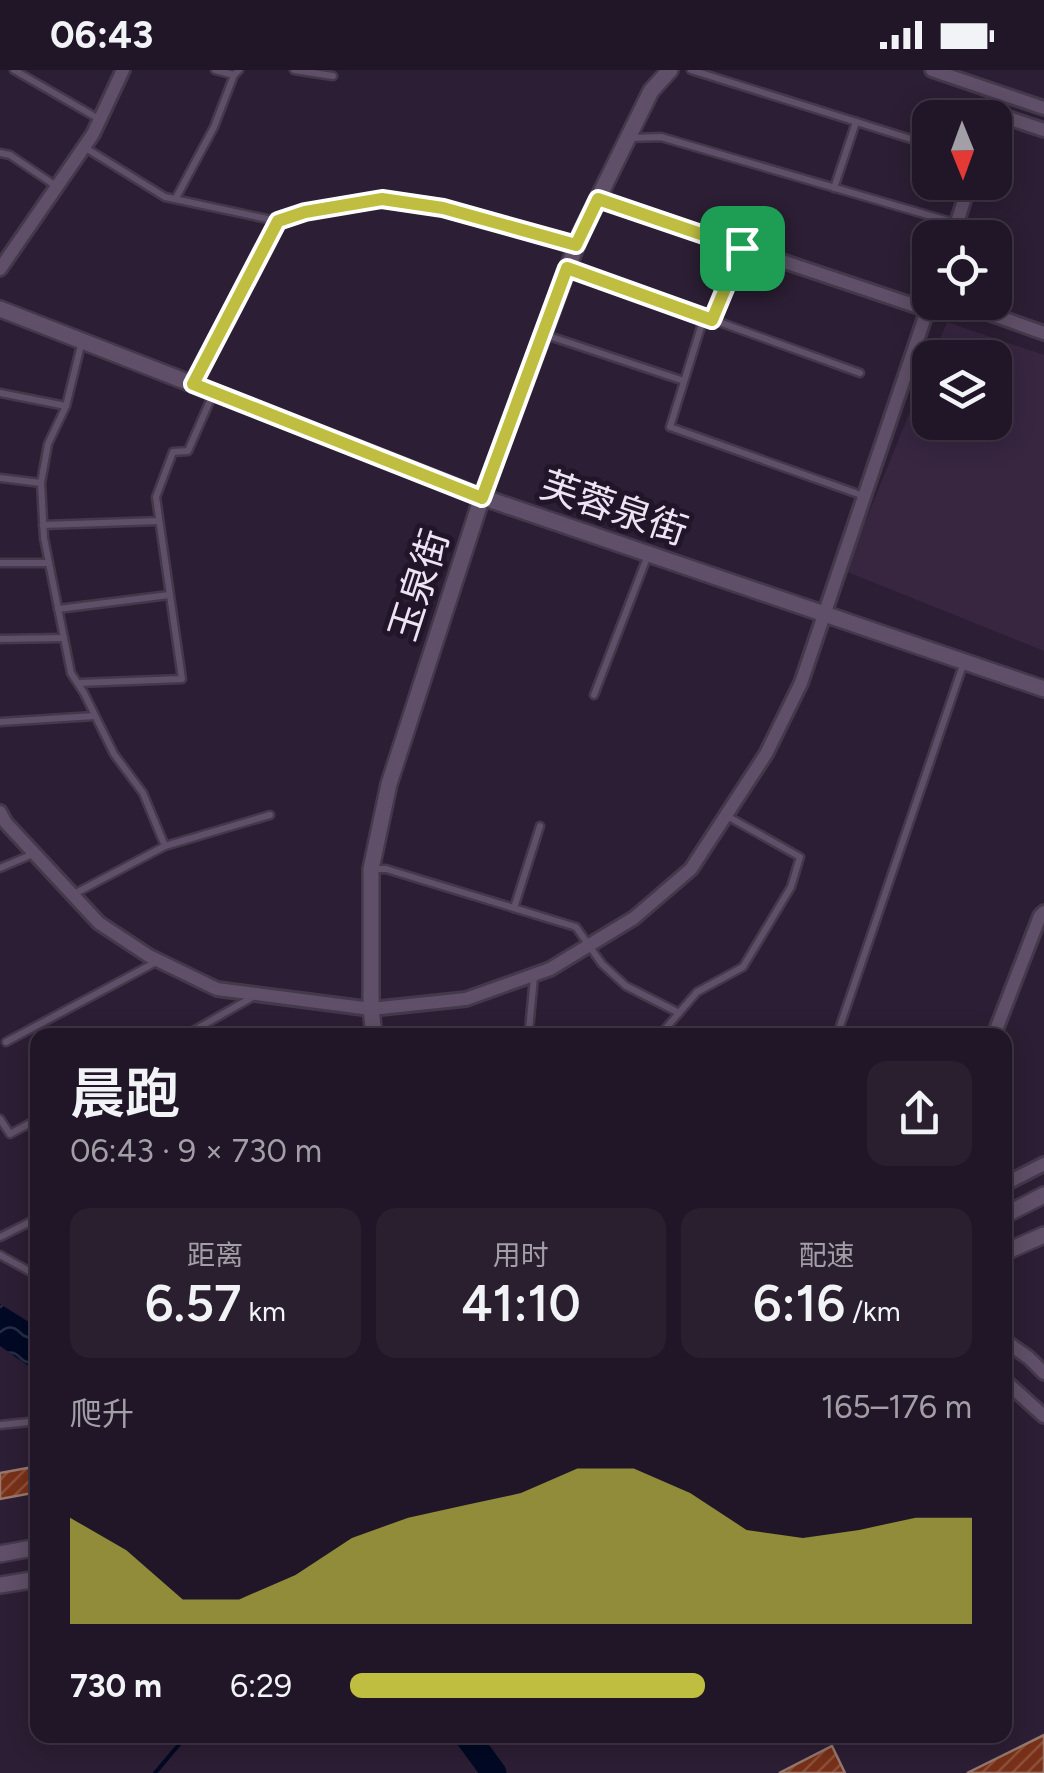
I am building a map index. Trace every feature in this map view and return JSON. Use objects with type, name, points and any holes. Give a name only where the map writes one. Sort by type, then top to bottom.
[{"type":"street","points":[[0,269],[84,147],[123,70]]},
{"type":"street","name":"玉泉街","points":[[373,1028],[371,869],[389,784],[482,498],[576,245],[651,91],[670,70]]},
{"type":"street","points":[[932,70],[1044,108]]},
{"type":"street","points":[[1012,119],[1044,130]]},
{"type":"street","points":[[598,199],[912,301]]},
{"type":"street","name":"芙蓉泉街","points":[[0,310],[482,498],[1044,689]]},
{"type":"street","points":[[0,812],[99,924],[158,961],[217,989],[372,1009],[466,999],[550,969],[634,918],[691,869],[766,754],[801,683],[924,320]]},
{"type":"street","points":[[1010,320],[1044,332]]},
{"type":"street","points":[[997,1028],[1044,912]]},
{"type":"street","points":[[1012,1180],[1044,1164]]},
{"type":"street","points":[[1012,1211],[1044,1194]]},
{"type":"street","points":[[1012,1249],[1044,1234]]},
{"type":"street","points":[[1012,1346],[1044,1373]]},
{"type":"street","points":[[1012,1387],[1044,1416]]},
{"type":"street","points":[[0,1554],[30,1548]]},
{"type":"street","points":[[0,1585],[30,1579]]},
{"type":"lane","points":[[14,70],[100,120]]},
{"type":"lane","points":[[176,199],[214,127],[237,72],[214,70]]},
{"type":"lane","points":[[294,70],[333,76]]},
{"type":"lane","points":[[691,70],[912,139]]},
{"type":"lane","points":[[834,188],[856,122]]},
{"type":"lane","points":[[628,138],[661,137],[946,220]]},
{"type":"lane","points":[[84,147],[165,196],[278,221],[305,212],[382,199],[443,208],[576,245]]},
{"type":"lane","points":[[0,152],[56,187]]},
{"type":"lane","points":[[193,384],[278,221]]},
{"type":"lane","points":[[742,248],[708,318],[670,427],[865,497]]},
{"type":"lane","points":[[567,268],[860,373]]},
{"type":"lane","points":[[542,334],[684,382]]},
{"type":"lane","points":[[82,342],[66,406],[48,444],[42,483],[49,563],[71,674],[114,754],[144,793],[166,846]]},
{"type":"lane","points":[[0,392],[66,406]]},
{"type":"lane","points":[[78,683],[182,679],[156,497],[173,452],[188,450],[213,392]]},
{"type":"lane","points":[[0,478],[42,483]]},
{"type":"lane","points":[[44,525],[159,521]]},
{"type":"lane","points":[[594,695],[648,554]]},
{"type":"lane","points":[[0,562],[49,563]]},
{"type":"lane","points":[[58,609],[170,595]]},
{"type":"lane","points":[[0,639],[64,638]]},
{"type":"lane","points":[[839,1028],[964,661]]},
{"type":"lane","points":[[0,722],[95,716]]},
{"type":"lane","points":[[73,895],[166,846],[270,815]]},
{"type":"lane","points":[[666,1028],[697,992],[743,967],[791,886],[800,858],[726,815]]},
{"type":"lane","points":[[514,908],[540,826]]},
{"type":"lane","points":[[0,868],[34,853]]},
{"type":"lane","points":[[371,869],[386,869],[576,927],[602,964],[626,986],[679,1013]]},
{"type":"lane","points":[[32,1028],[158,961]]},
{"type":"lane","points":[[529,1028],[535,974]]},
{"type":"lane","points":[[198,1028],[257,994]]},
{"type":"lane","points":[[6,1042],[30,1029]]},
{"type":"lane","points":[[0,1119],[10,1134],[30,1123]]},
{"type":"lane","points":[[0,1237],[30,1222]]},
{"type":"lane","points":[[0,1256],[30,1272]]},
{"type":"lane","points":[[0,1426],[30,1422]]},
{"type":"shaded area","points":[[947,322],[1000,340],[939,340]]},
{"type":"shaded area","points":[[1012,344],[1044,355],[1044,651],[845,571],[912,407],[912,440],[1012,440]]},
{"type":"water","points":[[0,1304],[30,1323],[30,1367],[0,1346]]},
{"type":"building","points":[[30,1467],[30,1493],[0,1499],[0,1473]]},
{"type":"building","points":[[1044,1735],[1044,1773],[967,1773]]},
{"type":"building","points":[[832,1746],[845,1773],[779,1773]]},
{"type":"waterway","points":[[155,1773],[180,1743]]},
{"type":"waterway","points":[[472,1743],[494,1773]]},
{"type":"route","points":[[382,199],[443,208],[576,245],[598,199],[742,248],[712,320],[567,268],[482,498],[193,384],[278,221],[305,212],[382,199]]}]
